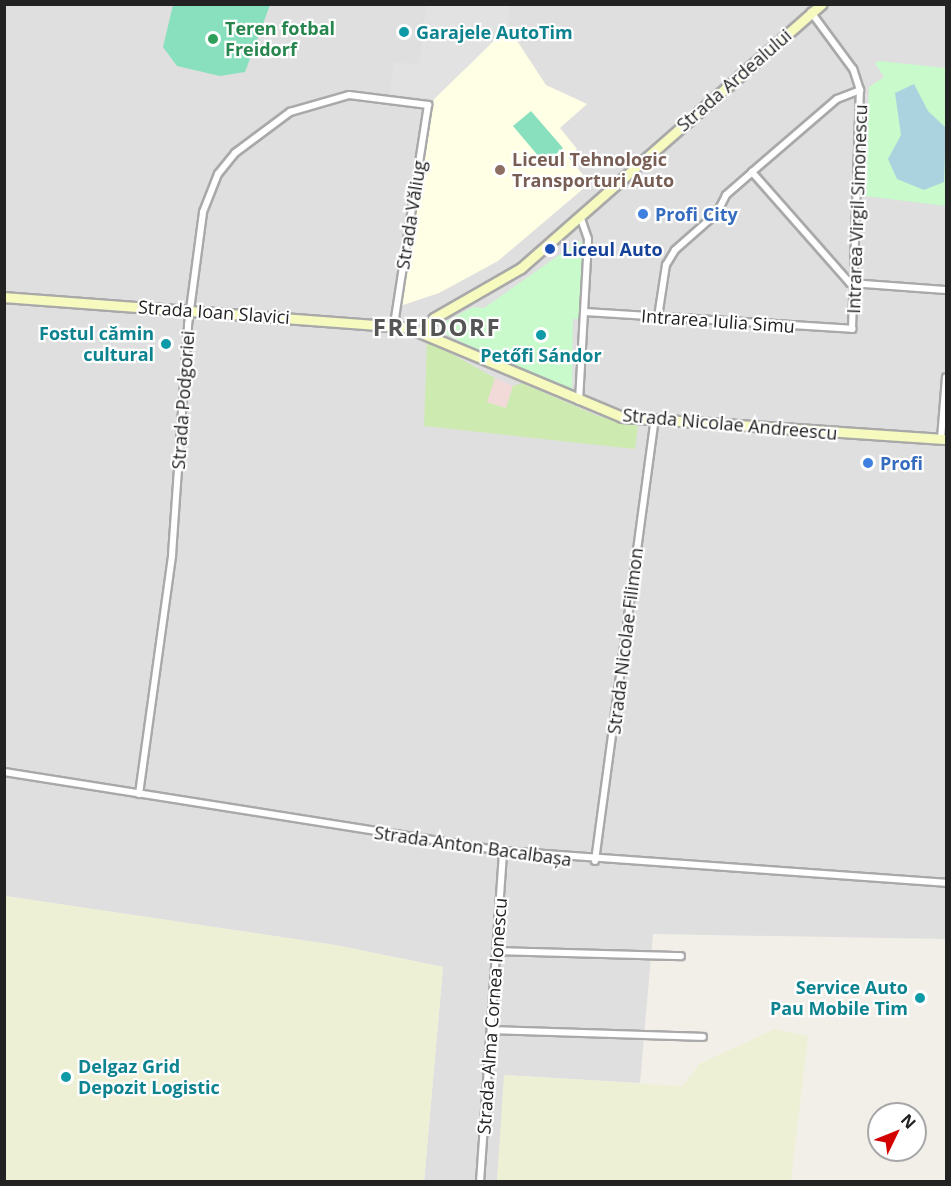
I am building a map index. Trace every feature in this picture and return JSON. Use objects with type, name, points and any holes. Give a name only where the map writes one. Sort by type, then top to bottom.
[{"type":"main road","name":"Strada Ardealului","points":[[423,331],[434,318],[514,273],[820,4]]},
{"type":"main road","name":"Strada Ioan Slavici","points":[[4,297],[394,325],[423,331]]},
{"type":"main road","name":"Strada Nicolae Andreescu","points":[[423,331],[612,415],[654,422],[944,439]]},
{"type":"street","points":[[658,317],[669,257],[752,172],[837,99],[860,90],[853,69],[811,12]]},
{"type":"street","name":"Intrarea Virgil Simonescu","points":[[852,329],[856,283],[860,90]]},
{"type":"street","name":"Strada Podgoriei","points":[[139,794],[172,555],[191,310],[208,197],[218,174],[249,138],[290,111],[333,98],[365,95],[428,105]]},
{"type":"street","name":"Strada Văliug","points":[[394,325],[428,105]]},
{"type":"street","points":[[752,172],[846,280],[856,283],[946,290]]},
{"type":"street","points":[[579,401],[588,239],[580,216]]},
{"type":"street","name":"Intrarea Iulia Simu","points":[[584,312],[852,329]]},
{"type":"street","points":[[944,439],[946,377]]},
{"type":"street","name":"Strada Nicolae Filimon","points":[[595,861],[654,422]]},
{"type":"street","name":"Strada Anton Bacalbașa","points":[[4,772],[503,851],[595,861],[946,883]]},
{"type":"street","name":"Strada Alma Cornea Ionescu","points":[[480,1182],[493,1030],[503,851]]},
{"type":"street","points":[[497,951],[681,956]]},
{"type":"street","points":[[493,1030],[703,1037]]},
{"type":"shaded area","points":[[5,5],[946,5],[946,939],[653,934],[640,1083],[505,1075],[497,1181],[424,1182],[443,967],[335,945],[5,896]]},
{"type":"shaded area","points":[[427,5],[509,5],[508,27],[434,99],[390,94],[394,62],[419,65]]},
{"type":"shaded area","name":"Liceul Tehnologic Transporturi Auto","points":[[508,27],[546,85],[587,104],[560,128],[577,149],[568,157],[590,183],[498,261],[439,293],[400,306],[434,99]]},
{"type":"shaded area","points":[[495,378],[513,386],[506,408],[486,402]]},
{"type":"shaded area","points":[[5,896],[335,945],[443,967],[424,1181],[5,1181]]},
{"type":"shaded area","points":[[775,1029],[808,1036],[791,1181],[497,1181],[504,1075],[683,1086],[699,1064]]},
{"type":"green space","name":"Teren fotbal Freidorf","points":[[173,5],[270,5],[245,72],[220,76],[177,66],[163,47]]},
{"type":"green space","points":[[879,61],[946,68],[946,206],[865,196],[869,87],[884,77],[875,63]]},
{"type":"green space","points":[[531,111],[563,148],[545,164],[513,126]]},
{"type":"green space","points":[[579,241],[584,244],[579,319],[573,319],[572,391],[505,365],[444,333],[447,321],[473,307],[484,308]]},
{"type":"green space","points":[[427,340],[495,378],[487,402],[506,408],[513,386],[522,383],[598,416],[638,426],[635,449],[424,426]]},
{"type":"water","points":[[914,84],[928,111],[946,128],[944,182],[924,190],[897,179],[888,159],[901,135],[895,93]]},
{"type":"place","name":"Garajele AutoTim","points":[[404,32]]},
{"type":"place","name":"Teren fotbal Freidorf","points":[[213,39]]},
{"type":"place","name":"Liceul Tehnologic Transporturi Auto","points":[[500,170]]},
{"type":"place","name":"Profi City","points":[[643,214]]},
{"type":"place","name":"Liceul Auto","points":[[550,249]]},
{"type":"place","name":"Petőfi Sándor","points":[[541,335]]},
{"type":"place","name":"Fostul cămin cultural","points":[[166,344]]},
{"type":"place","name":"Profi","points":[[868,463]]},
{"type":"place","name":"Service Auto Pau Mobile Tim","points":[[920,998]]},
{"type":"place","name":"Delgaz Grid Depozit Logistic","points":[[66,1077]]},
{"type":"district","name":"FREIDORF","points":[[437,327]]}]
